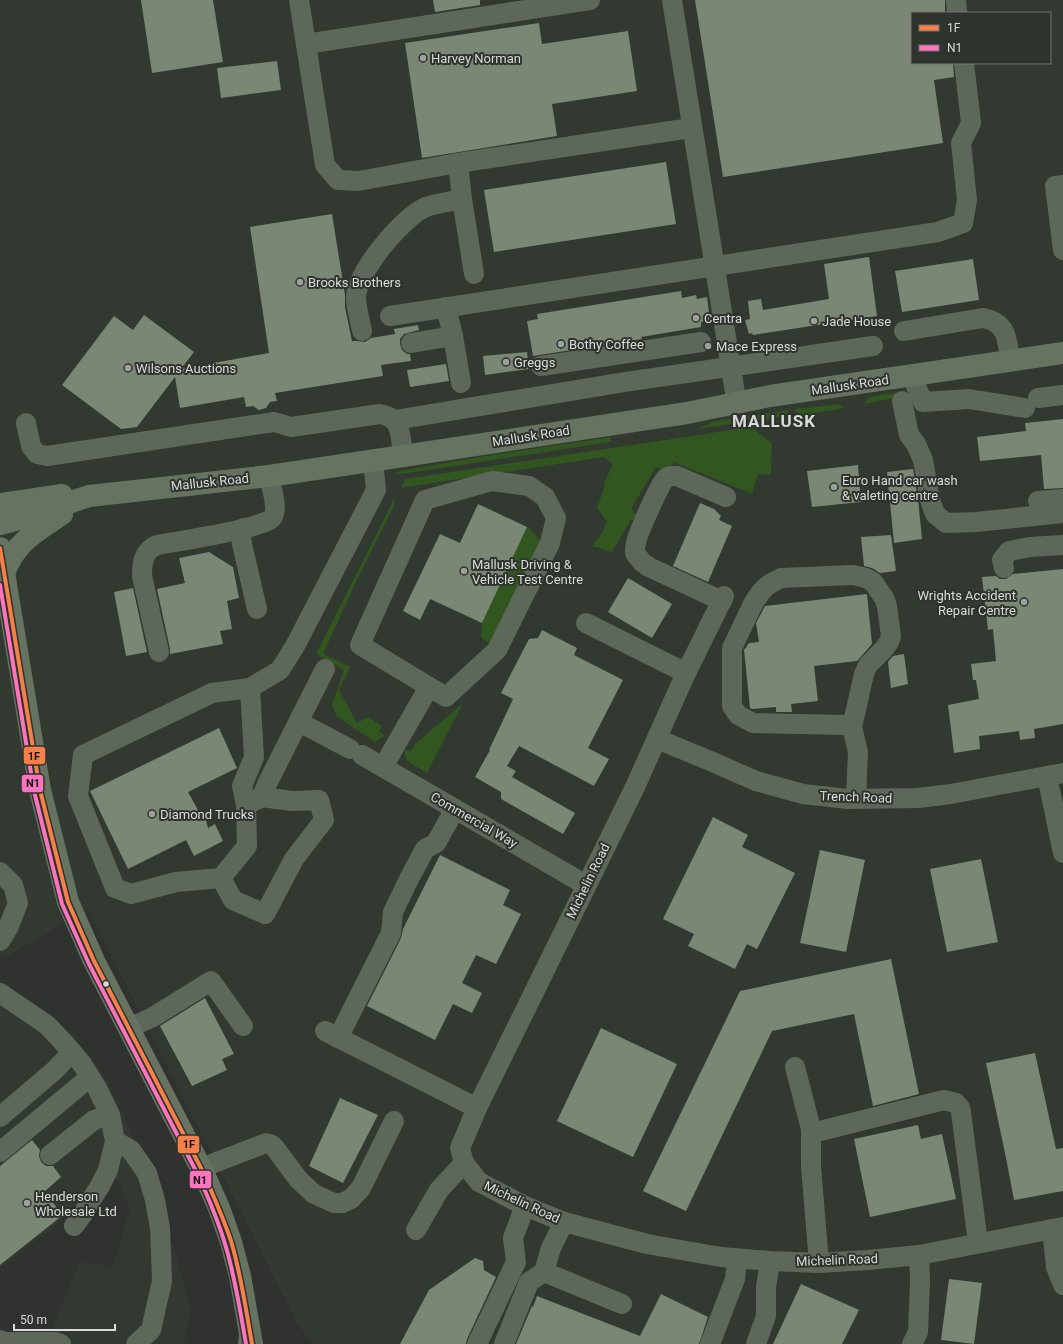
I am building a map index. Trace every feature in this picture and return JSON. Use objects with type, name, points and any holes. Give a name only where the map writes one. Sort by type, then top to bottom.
[{"type":"main road","name":"Mallusk Road","points":[[0,524],[27,517],[89,496],[269,476],[687,412],[770,396],[1063,353]]},
{"type":"main road","points":[[0,504],[72,494],[89,496]]},
{"type":"main road","points":[[2,571],[26,539],[89,496]]},
{"type":"main road","points":[[0,548],[2,571],[40,790],[68,902],[94,961],[201,1168],[219,1208],[231,1242],[240,1276],[250,1341]]},
{"type":"street","points":[[299,0],[325,165],[338,180],[358,181],[458,163],[692,128]]},
{"type":"street","points":[[306,44],[590,0]]},
{"type":"street","points":[[672,0],[716,266],[736,403]]},
{"type":"street","points":[[956,0],[958,12]]},
{"type":"street","points":[[390,316],[938,232],[963,223],[967,200],[961,143],[971,123],[964,64]]},
{"type":"street","points":[[458,163],[474,274]]},
{"type":"street","points":[[1063,185],[1055,186],[1063,250]]},
{"type":"street","points":[[362,331],[356,298],[358,284],[383,244],[408,219],[425,207],[462,199]]},
{"type":"street","points":[[446,307],[453,336],[461,383]]},
{"type":"street","points":[[904,331],[982,318],[993,320],[1006,333],[1010,361]]},
{"type":"street","points":[[411,343],[453,336]]},
{"type":"street","points":[[541,366],[701,342]]},
{"type":"street","points":[[395,420],[625,382],[873,346]]},
{"type":"street","points":[[621,354],[625,382]]},
{"type":"street","points":[[911,376],[923,402],[968,399],[1031,403],[1063,395]]},
{"type":"street","points":[[902,401],[909,435],[916,444],[923,460],[930,500],[935,514],[946,523],[976,522],[1063,513]]},
{"type":"street","points":[[26,423],[31,446],[37,454],[47,456],[274,422],[292,427],[380,414],[389,416],[395,420],[399,429],[403,456]]},
{"type":"street","points":[[325,668],[267,784],[254,801],[247,846],[220,878],[176,882],[131,894],[115,888],[78,796],[83,755],[212,693],[250,688],[280,670],[295,646],[376,490],[373,460]]},
{"type":"street","points":[[159,652],[142,576],[142,565],[147,552],[157,545],[244,528],[261,524],[272,518],[275,504],[269,476]]},
{"type":"street","name":"Michelin Road","points":[[726,497],[677,476],[667,477],[658,492],[636,542],[635,553],[642,562],[650,567],[723,599],[686,674],[635,787],[477,1108],[460,1148],[464,1163],[479,1182],[525,1206],[564,1222],[647,1244],[737,1259],[819,1263],[868,1260],[919,1255],[1057,1228]]},
{"type":"street","points":[[492,480],[529,486],[546,497],[556,518],[550,543],[497,650],[446,697],[429,687],[360,645],[424,500],[492,480]]},
{"type":"street","points":[[1038,501],[1063,499]]},
{"type":"street","points":[[244,528],[241,536],[242,544],[257,609]]},
{"type":"street","points":[[1004,568],[1002,560],[1009,551],[1063,545]]},
{"type":"street","points":[[852,727],[847,725],[753,723],[738,715],[732,706],[732,648],[754,602],[761,592],[775,581],[781,578],[853,575],[866,578],[873,582],[884,598],[887,606],[891,636],[884,649],[868,665],[864,674],[852,727],[858,752],[856,799]]},
{"type":"street","points":[[586,623],[686,674]]},
{"type":"street","points":[[383,767],[429,687]]},
{"type":"street","points":[[250,688],[254,756],[242,786],[254,801]]},
{"type":"street","name":"Commercial Way","points":[[299,722],[383,767],[586,885]]},
{"type":"street","name":"Trench Road","points":[[657,739],[756,781],[803,794],[856,799],[918,798],[952,794],[1055,775]]},
{"type":"street","points":[[1055,775],[1063,853]]},
{"type":"street","points":[[220,878],[233,900],[265,914],[294,859],[324,820],[319,800],[254,801]]},
{"type":"street","points":[[455,809],[436,843],[425,849],[393,912],[390,933],[332,1034],[477,1108]]},
{"type":"street","points":[[0,872],[12,885],[18,903],[8,928],[0,941]]},
{"type":"street","points":[[129,1028],[153,1017],[211,981],[243,1026]]},
{"type":"street","points":[[0,993],[47,1026],[72,1052],[97,1088],[110,1115],[115,1141],[108,1170],[87,1206],[81,1208],[76,1213],[75,1229]]},
{"type":"street","points":[[0,1117],[55,1070],[72,1052]]},
{"type":"street","points":[[795,1067],[811,1129],[812,1166],[819,1263]]},
{"type":"street","points":[[0,1152],[90,1077]]},
{"type":"street","points":[[811,1129],[814,1131],[820,1131],[944,1100],[956,1103],[961,1112],[978,1243]]},
{"type":"street","points":[[50,1156],[94,1120],[110,1115]]},
{"type":"street","points":[[201,1168],[266,1143],[275,1148],[298,1179],[314,1194],[334,1203],[342,1203],[351,1199],[361,1188],[394,1121]]},
{"type":"street","points":[[115,1141],[131,1150],[147,1173],[155,1200],[160,1228],[162,1281],[151,1330],[136,1344]]},
{"type":"street","points":[[416,1230],[439,1190],[464,1163]]},
{"type":"street","points":[[477,1344],[516,1262],[513,1238],[525,1206]]},
{"type":"street","points":[[504,1344],[529,1282],[544,1272],[551,1248],[564,1222]]},
{"type":"street","points":[[1057,1228],[1056,1267],[1063,1285]]},
{"type":"street","points":[[912,1344],[918,1332],[920,1281],[919,1255]]},
{"type":"street","points":[[710,1344],[734,1279],[737,1259]]},
{"type":"street","points":[[756,1344],[766,1316],[766,1287],[770,1261]]},
{"type":"street","points":[[544,1272],[622,1304]]},
{"type":"street","points":[[0,1340],[4,1342],[55,1342],[61,1344]]},
{"type":"shaded area","points":[[0,0],[1063,0],[1063,1344],[312,1344],[298,1325],[88,909],[0,960]]},
{"type":"shaded area","points":[[0,981],[31,1001],[74,1035],[102,1072],[123,1113],[159,1198],[191,1308],[184,1344],[46,1344],[80,1261],[113,1267],[130,1208],[116,1177],[0,1269]]},
{"type":"green space","points":[[903,393],[906,396],[864,404],[868,398],[884,394]]},
{"type":"green space","points":[[840,404],[845,408],[798,416],[795,409]]},
{"type":"green space","points":[[788,410],[789,416],[697,429],[715,421]]},
{"type":"green space","points":[[751,427],[772,443],[771,475],[758,474],[752,494],[674,462],[668,471],[656,467],[631,509],[641,520],[631,520],[612,552],[592,546],[602,533],[607,522],[597,507],[605,486],[604,483],[613,464],[604,457],[401,488],[405,479]]},
{"type":"green space","points":[[611,437],[611,442],[395,475],[399,471],[491,455]]},
{"type":"green space","points":[[395,497],[394,506],[355,584],[323,654],[350,667],[339,690],[357,723],[368,717],[382,726],[379,731],[385,736],[375,742],[337,717],[332,705],[344,670],[316,654]]},
{"type":"green space","points":[[527,526],[542,542],[490,643],[481,637],[482,623]]},
{"type":"green space","points":[[463,703],[427,773],[407,761],[404,749],[411,751],[415,744]]},
{"type":"building","points":[[141,0],[213,0],[223,62],[152,73]]},
{"type":"building","points":[[433,0],[480,0],[480,5],[435,12]]},
{"type":"building","points":[[695,0],[945,0],[945,12],[911,12],[911,64],[953,64],[954,77],[934,80],[943,143],[723,177]]},
{"type":"building","points":[[539,23],[542,44],[628,31],[637,91],[552,104],[557,136],[422,158],[405,43]]},
{"type":"building","points":[[277,61],[281,90],[221,98],[217,68]]},
{"type":"building","points":[[666,162],[676,224],[494,252],[484,190]]},
{"type":"building","points":[[332,214],[345,295],[345,307],[352,341],[365,342],[371,338],[395,334],[394,329],[418,325],[419,330],[404,334],[400,339],[402,350],[407,354],[410,354],[411,361],[381,365],[383,376],[275,393],[277,401],[270,402],[266,408],[259,410],[253,406],[246,407],[244,397],[180,408],[175,377],[137,427],[121,429],[62,385],[114,316],[133,330],[144,315],[194,352],[181,369],[269,353],[250,227]]},
{"type":"building","points":[[869,257],[877,316],[753,335],[752,333],[749,334],[745,320],[750,319],[748,301],[761,299],[763,310],[829,299],[824,264]]},
{"type":"building","points":[[973,259],[979,300],[902,312],[895,271]]},
{"type":"building","points":[[681,291],[682,298],[696,295],[697,299],[707,297],[710,320],[701,322],[701,327],[641,337],[642,339],[533,356],[527,321],[538,319],[537,314]]},
{"type":"building","name":"Greggs","points":[[527,352],[529,369],[485,375],[483,356]]},
{"type":"building","points":[[446,364],[449,381],[410,387],[407,370]]},
{"type":"building","points":[[1063,419],[1063,488],[1044,489],[1041,455],[980,461],[977,437],[1026,431],[1025,423]]},
{"type":"building","name":"Euro Hand car wash & valeting centre","points":[[858,465],[861,502],[812,507],[807,471]]},
{"type":"building","points":[[913,469],[922,539],[894,543],[887,472]]},
{"type":"building","points":[[700,503],[714,509],[721,516],[719,520],[732,526],[708,582],[673,566]]},
{"type":"building","name":"Mallusk Driving & Vehicle Test Centre","points":[[478,504],[527,527],[482,623],[430,599],[420,620],[403,611],[440,534],[460,543]]},
{"type":"building","points":[[891,535],[896,571],[880,573],[872,568],[864,566],[861,537]]},
{"type":"building","points":[[209,552],[233,567],[239,598],[227,601],[232,629],[220,631],[223,644],[170,654],[157,589],[185,583],[179,558]]},
{"type":"building","points":[[1063,569],[1063,724],[1034,729],[1035,738],[1020,740],[1019,731],[979,736],[980,749],[954,753],[948,705],[979,699],[976,680],[973,680],[971,664],[996,661],[993,629],[988,630],[982,577],[996,576],[1000,579],[1006,579],[1013,574]]},
{"type":"building","points":[[628,578],[672,604],[652,638],[608,612]]},
{"type":"building","points":[[133,588],[147,652],[126,656],[114,592]]},
{"type":"building","points":[[867,594],[872,644],[857,661],[814,666],[818,701],[791,704],[792,712],[776,712],[776,707],[750,708],[744,650],[749,643],[759,642],[756,623],[765,606]]},
{"type":"building","points":[[542,630],[577,648],[574,655],[623,680],[588,748],[609,759],[594,786],[519,746],[507,766],[516,771],[512,777],[575,813],[563,834],[501,799],[501,792],[475,777],[490,750],[513,699],[501,693],[529,639],[538,638]]},
{"type":"building","points":[[904,654],[908,684],[891,688],[888,662],[893,656]]},
{"type":"building","name":"Diamond Trucks","points":[[219,728],[237,768],[188,792],[199,812],[203,813],[205,816],[208,828],[215,824],[223,841],[194,856],[186,840],[128,869],[90,791]]},
{"type":"building","points":[[713,817],[748,835],[742,847],[795,873],[757,949],[747,944],[735,969],[688,946],[694,934],[663,919]]},
{"type":"building","points":[[820,850],[865,860],[846,952],[800,943]]},
{"type":"building","points":[[440,855],[510,890],[503,905],[521,914],[496,964],[476,955],[462,983],[482,993],[472,1013],[453,1004],[435,1040],[367,1006]]},
{"type":"building","points":[[981,859],[998,942],[947,952],[930,869]]},
{"type":"building","points":[[891,959],[919,1094],[873,1106],[854,1014],[772,1031],[686,1211],[643,1191],[740,991]]},
{"type":"building","points":[[205,998],[234,1054],[222,1059],[227,1070],[192,1086],[160,1026]]},
{"type":"building","points":[[601,1028],[677,1064],[633,1157],[557,1121]]},
{"type":"building","points":[[1035,1053],[1056,1149],[1063,1148],[1063,1191],[1014,1200],[986,1063]]},
{"type":"building","points":[[340,1098],[378,1115],[343,1183],[309,1166]]},
{"type":"building","points":[[918,1125],[921,1139],[942,1134],[956,1199],[870,1217],[854,1139]]},
{"type":"building","name":"Henderson Wholesale Ltd","points":[[32,1140],[40,1150],[39,1156],[41,1162],[46,1166],[53,1166],[61,1177],[44,1192],[63,1215],[0,1265],[0,1166]]},
{"type":"building","points":[[475,1258],[483,1261],[484,1270],[496,1277],[466,1344],[400,1344],[429,1290]]},
{"type":"building","points":[[949,1279],[982,1283],[974,1344],[941,1340]]},
{"type":"building","points":[[801,1284],[859,1310],[842,1344],[773,1344]]},
{"type":"building","points":[[661,1294],[708,1317],[699,1344],[516,1344],[537,1296],[640,1336]]},
{"type":"transit line","name":"1F","points":[[0,548],[40,790],[68,902],[94,961],[203,1172],[218,1206],[228,1232],[238,1266],[252,1344]]},
{"type":"transit line","name":"N1","points":[[0,585],[34,791],[62,904],[89,964],[198,1175],[209,1200],[229,1256],[246,1344]]},
{"type":"place","name":"Harvey Norman","points":[[423,58]]},
{"type":"place","name":"Brooks Brothers","points":[[300,282]]},
{"type":"place","name":"Centra","points":[[696,318]]},
{"type":"place","name":"Jade House","points":[[814,321]]},
{"type":"place","name":"Bothy Coffee","points":[[561,344]]},
{"type":"place","name":"Mace Express","points":[[708,346]]},
{"type":"place","name":"Greggs","points":[[506,362]]},
{"type":"place","name":"Wilsons Auctions","points":[[128,368]]},
{"type":"place","name":"Euro Hand car wash & valeting centre","points":[[834,487]]},
{"type":"place","name":"Mallusk Driving & Vehicle Test Centre","points":[[464,571]]},
{"type":"place","name":"Wrights Accident Repair Centre","points":[[1024,602]]},
{"type":"place","name":"Diamond Trucks","points":[[152,814]]},
{"type":"place","name":"Henderson Wholesale Ltd","points":[[27,1203]]},
{"type":"district","name":"MALLUSK","points":[[774,421]]}]
